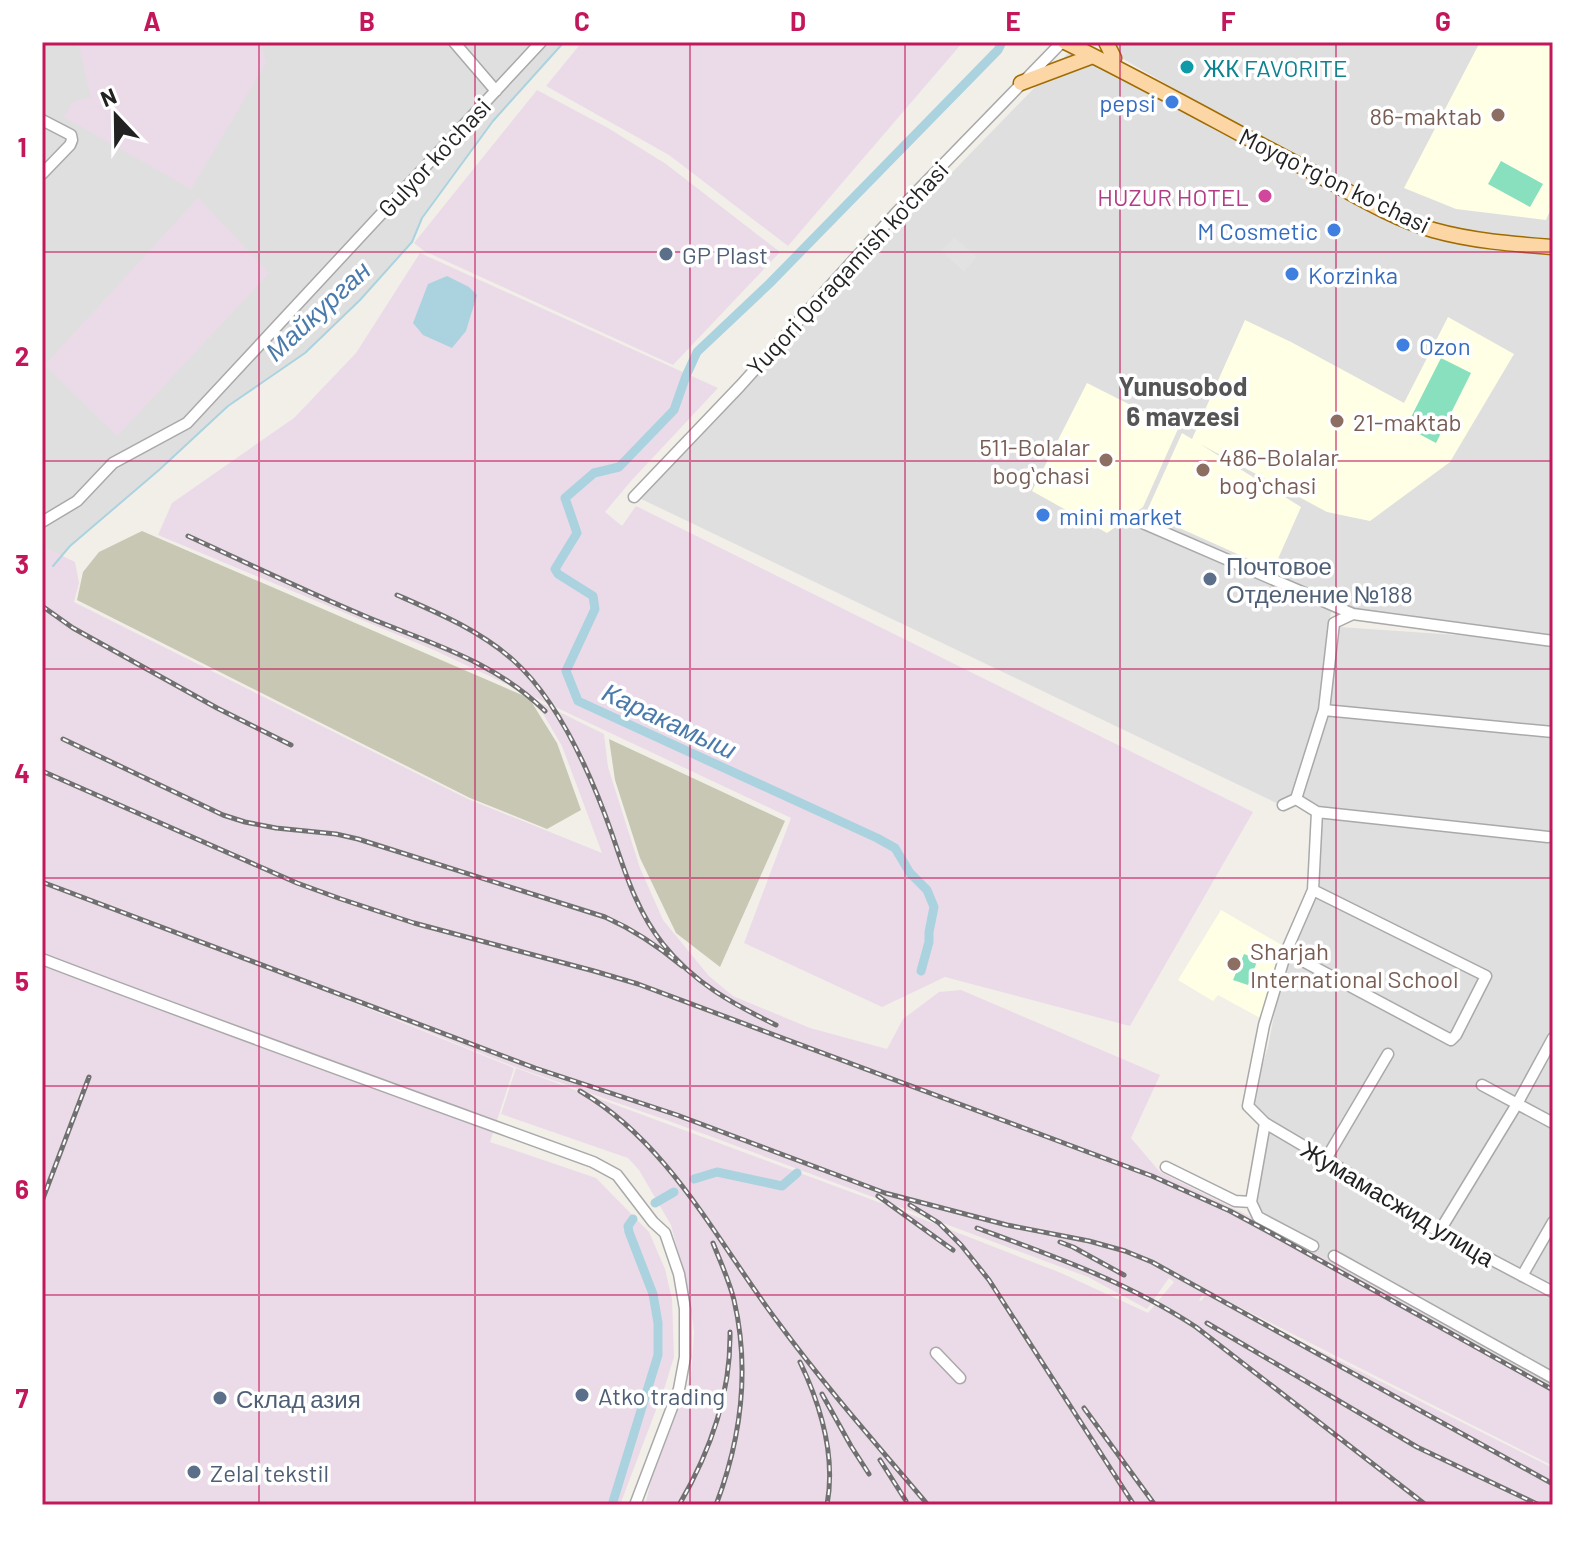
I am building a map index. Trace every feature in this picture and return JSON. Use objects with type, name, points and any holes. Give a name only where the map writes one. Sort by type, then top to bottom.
[{"type":"main road","points":[[1064,42],[1130,74]]},
{"type":"main road","points":[[1083,42],[1114,58],[1130,74]]},
{"type":"main road","points":[[1106,42],[1114,58]]},
{"type":"main road","points":[[1021,83],[1093,56]]},
{"type":"main road","name":"Moyqoʻrgʻon koʻchasi","points":[[1130,74],[1277,154],[1418,225],[1472,239],[1553,247]]},
{"type":"street","points":[[454,42],[496,91]]},
{"type":"street","name":"Gulyor ko'chasi","points":[[42,522],[77,501],[113,463],[187,423],[541,42]]},
{"type":"street","name":"Yuqori Qoraqamish ko'chasi","points":[[634,497],[740,386],[905,203],[1064,42]]},
{"type":"street","points":[[42,120],[71,135],[72,140],[42,174]]},
{"type":"street","points":[[1131,518],[1353,614],[1553,641]]},
{"type":"street","points":[[1283,805],[1296,799],[1324,710],[1334,623],[1353,614]]},
{"type":"street","points":[[1324,710],[1553,732]]},
{"type":"street","points":[[1296,799],[1317,812],[1548,837]]},
{"type":"street","points":[[1313,890],[1486,976],[1451,1040],[1286,952],[1313,890],[1317,812]]},
{"type":"street","name":"Жумамасжид улица","points":[[1286,952],[1264,1025],[1248,1106],[1265,1123],[1439,1232],[1553,1292]]},
{"type":"street","points":[[42,959],[593,1162],[617,1175],[665,1233],[679,1274],[685,1309],[685,1357],[679,1389],[635,1505]]},
{"type":"street","points":[[1439,1232],[1553,1038]]},
{"type":"street","points":[[1326,1159],[1388,1054]]},
{"type":"street","points":[[1482,1085],[1553,1123]]},
{"type":"street","points":[[1265,1123],[1251,1202],[1258,1217],[1313,1246]]},
{"type":"street","points":[[1166,1167],[1235,1201],[1251,1202]]},
{"type":"street","points":[[1522,1276],[1553,1222]]},
{"type":"street","points":[[1334,1256],[1553,1378]]},
{"type":"street","points":[[936,1353],[960,1378]]},
{"type":"shaded area","points":[[42,42],[564,42],[493,121],[422,218],[412,242],[360,300],[305,353],[228,406],[70,546],[53,566],[42,563]]},
{"type":"shaded area","points":[[78,42],[261,42],[266,63],[191,189],[64,117],[73,102],[91,97]]},
{"type":"shaded area","points":[[582,42],[963,42],[788,246],[669,155],[546,86]]},
{"type":"shaded area","name":"Yunusobod 6 mavzesi","points":[[1094,42],[1553,42],[1553,637],[1388,612],[1373,614],[1332,604],[1312,750],[1339,627],[1501,638],[1553,646],[1553,1397],[1257,1229],[1251,1202],[1265,1121],[1249,1106],[1268,1047],[1286,952],[1313,890],[1317,812],[1300,801],[1289,809],[637,497],[1071,50],[1383,210]]},
{"type":"shaded area","name":"86-maktab","points":[[1480,42],[1553,42],[1553,204],[1546,220],[1456,209],[1404,188]]},
{"type":"shaded area","points":[[537,90],[666,164],[780,252],[673,365],[424,251],[414,243]]},
{"type":"shaded area","points":[[198,198],[269,273],[117,436],[45,365]]},
{"type":"shaded area","points":[[954,237],[977,257],[964,272],[941,251]]},
{"type":"shaded area","points":[[420,253],[718,388],[605,512],[622,526],[636,506],[1253,812],[1130,1026],[945,977],[882,1007],[744,943],[791,818],[436,651],[158,535],[172,503],[294,418],[356,353]]},
{"type":"shaded area","name":"21-maktab","points":[[1448,317],[1514,354],[1450,462],[1370,521],[1327,512],[1200,444],[1301,507],[1273,570],[1146,513],[1182,433],[1192,439],[1245,320],[1404,403]]},
{"type":"shaded area","name":"511-Bolalar bogʻchasi","points":[[1087,383],[1178,429],[1143,507],[1107,533],[1032,491]]},
{"type":"shaded area","points":[[142,531],[529,698],[557,743],[581,810],[547,829],[470,798],[77,600],[83,572],[99,552]]},
{"type":"shaded area","points":[[42,546],[75,562],[79,583],[74,602],[468,799],[602,853],[562,746],[535,700],[604,734],[608,767],[640,868],[663,920],[709,976],[733,996],[810,1028],[887,1049],[903,1019],[939,992],[961,990],[1160,1075],[1131,1138],[1160,1172],[1261,1222],[1553,1387],[1553,1466],[1206,1290],[1199,1300],[1207,1294],[1553,1468],[1553,1505],[645,1505],[651,1481],[691,1376],[694,1332],[689,1294],[671,1225],[639,1170],[628,1158],[501,1114],[516,1068],[897,1209],[1061,1273],[1148,1313],[1174,1282],[1169,1278],[1147,1309],[1088,1277],[515,1067],[57,882],[514,1068],[490,1142],[596,1178],[649,1232],[665,1269],[672,1299],[674,1357],[620,1505],[42,1505]]},
{"type":"shaded area","points":[[609,739],[785,821],[720,967],[676,933],[640,858],[615,780]]},
{"type":"shaded area","name":"Sharjah International School","points":[[1221,910],[1285,947],[1262,1019],[1218,995],[1213,1001],[1178,980]]},
{"type":"green space","points":[[1501,161],[1543,184],[1530,207],[1488,184]]},
{"type":"green space","points":[[1441,358],[1471,373],[1436,443],[1406,427]]},
{"type":"green space","points":[[1244,954],[1258,959],[1248,985],[1233,980]]},
{"type":"water","points":[[447,276],[469,287],[477,295],[466,331],[452,348],[423,335],[413,323],[428,284]]},
{"type":"waterway","name":"Майкурган","points":[[53,566],[70,546],[228,406],[305,353],[360,300],[412,242],[422,218],[493,121],[564,42]]},
{"type":"waterway","name":"Каракамыш","points":[[921,971],[934,907],[927,890],[910,873],[895,848],[578,701],[566,671],[595,609],[593,596],[555,569],[577,533],[565,498],[594,473],[619,467],[674,410],[697,352],[769,284],[998,50],[1002,42]]},
{"type":"waterway","name":"Каракамыш","points":[[694,1179],[717,1172],[782,1186],[797,1173]]},
{"type":"waterway","name":"Каракамыш","points":[[655,1203],[674,1192]]},
{"type":"waterway","name":"Каракамыш","points":[[612,1505],[658,1355],[658,1323],[653,1294],[629,1232],[628,1226],[633,1219]]},
{"type":"railway","points":[[188,536],[461,655],[505,679],[545,711]]},
{"type":"railway","points":[[397,595],[458,623],[486,640],[530,677],[559,718],[584,765],[633,891],[654,932],[675,958],[701,981],[776,1025]]},
{"type":"railway","points":[[42,606],[73,628],[291,745]]},
{"type":"railway","points":[[63,739],[223,815],[276,828],[358,839],[605,917],[645,939],[682,966]]},
{"type":"railway","points":[[42,771],[297,883],[414,923],[638,984],[1152,1176],[1230,1211],[1553,1390]]},
{"type":"railway","points":[[42,882],[535,1068],[677,1115],[885,1193],[1007,1225],[1125,1251],[1152,1262],[1553,1484]]},
{"type":"railway","points":[[42,1201],[89,1077]]},
{"type":"railway","points":[[580,1091],[612,1113],[666,1166],[795,1345],[928,1505]]},
{"type":"railway","points":[[878,1196],[953,1250]]},
{"type":"railway","points":[[910,1205],[939,1223],[989,1280],[1134,1505]]},
{"type":"railway","points":[[977,1228],[1090,1271],[1144,1296],[1196,1327],[1426,1505]]},
{"type":"railway","points":[[1060,1242],[1124,1275]]},
{"type":"railway","points":[[713,1243],[734,1300],[742,1378],[732,1455],[716,1505]]},
{"type":"railway","points":[[1207,1323],[1417,1447],[1539,1505]]},
{"type":"railway","points":[[679,1505],[709,1444],[716,1422],[727,1378],[730,1332]]},
{"type":"railway","points":[[800,1362],[825,1432],[830,1468],[827,1505]]},
{"type":"railway","points":[[822,1394],[869,1474]]},
{"type":"railway","points":[[1084,1408],[1155,1505]]},
{"type":"railway","points":[[880,1460],[906,1501]]},
{"type":"place","name":"ЖК FAVORITE","points":[[1187,67]]},
{"type":"place","name":"pepsi","points":[[1172,102]]},
{"type":"place","name":"86-maktab","points":[[1498,115]]},
{"type":"place","name":"HUZUR HOTEL","points":[[1265,196]]},
{"type":"place","name":"M Cosmetic","points":[[1334,230]]},
{"type":"place","name":"GP Plast","points":[[666,254]]},
{"type":"place","name":"Korzinka","points":[[1292,274]]},
{"type":"place","name":"Ozon","points":[[1403,345]]},
{"type":"place","name":"21-maktab","points":[[1337,421]]},
{"type":"place","name":"511-Bolalar bogʻchasi","points":[[1106,460]]},
{"type":"place","name":"486-Bolalar bogʻchasi","points":[[1203,470]]},
{"type":"place","name":"mini market","points":[[1043,515]]},
{"type":"place","name":"Почтовое Отделение №188","points":[[1210,579]]},
{"type":"place","name":"Sharjah International School","points":[[1234,964]]},
{"type":"place","name":"Atko trading","points":[[582,1395]]},
{"type":"place","name":"Склад азия","points":[[220,1398]]},
{"type":"place","name":"Zelal tekstil","points":[[194,1472]]},
{"type":"district","name":"Yunusobod 6 mavzesi","points":[[1183,400]]}]
